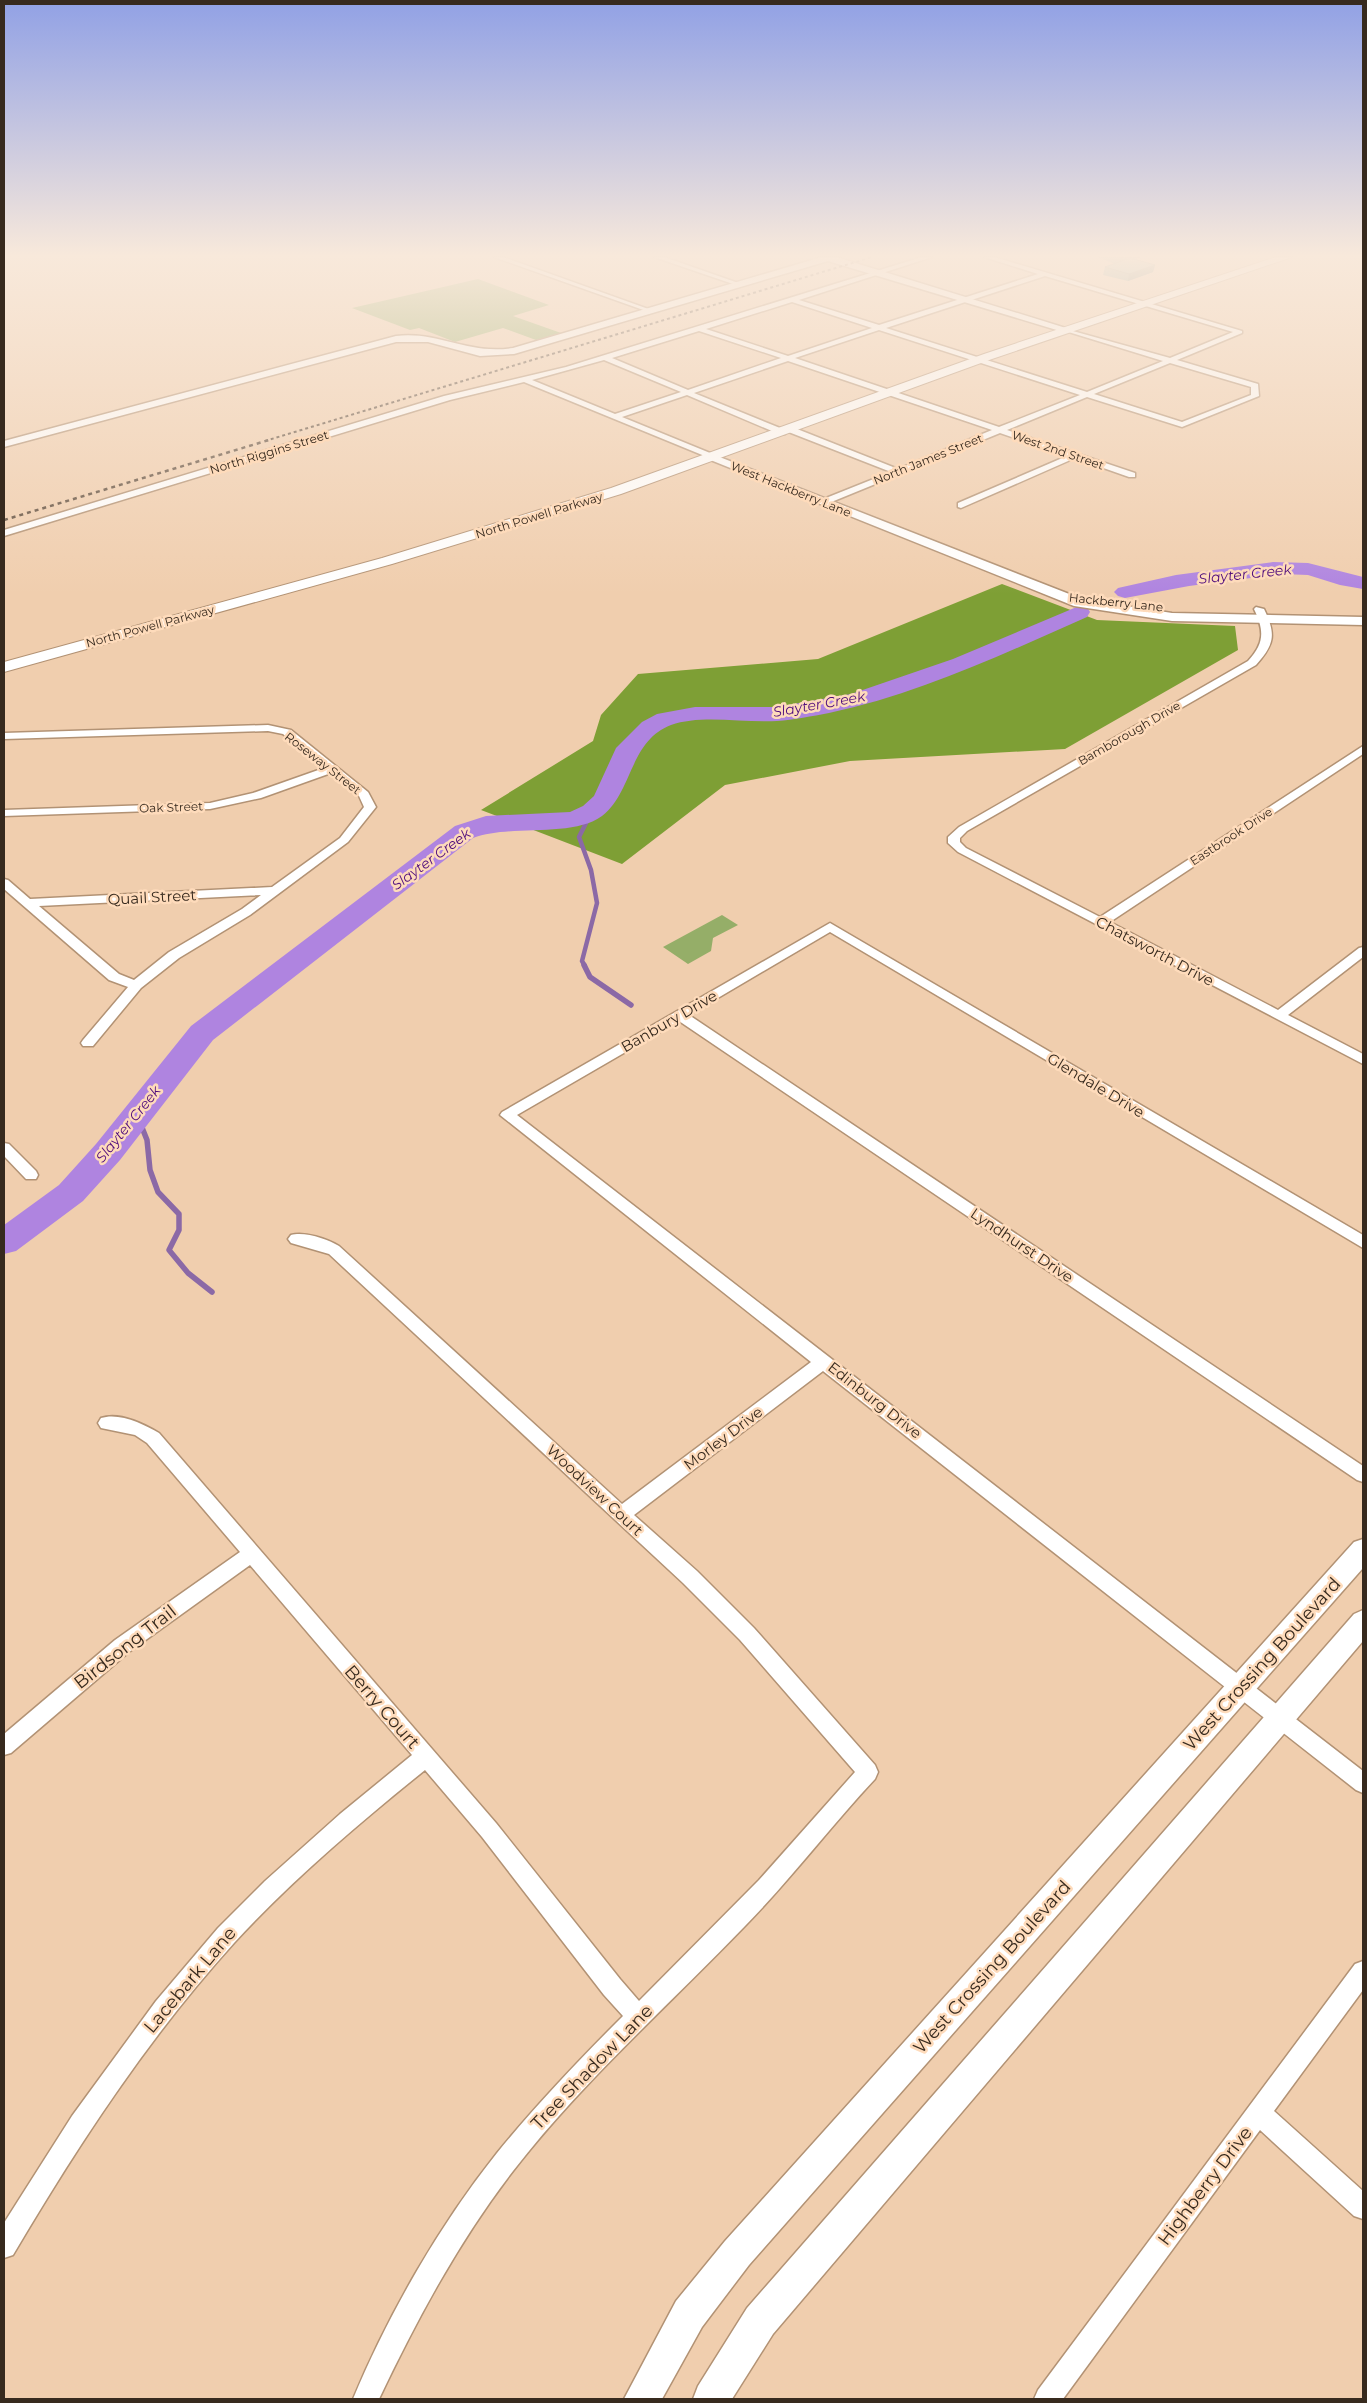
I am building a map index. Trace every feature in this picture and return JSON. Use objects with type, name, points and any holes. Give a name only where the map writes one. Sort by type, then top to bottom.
[{"type":"main road","name":"North Powell Parkway","points":[[4,667],[468,538],[668,474],[953,369]]},
{"type":"street","points":[[4,444],[284,369]]},
{"type":"street","name":"North Riggins Street","points":[[4,533],[447,398],[492,385],[525,380],[564,369]]},
{"type":"street","points":[[633,369],[785,430],[897,471]]},
{"type":"street","points":[[615,417],[757,369]]},
{"type":"street","name":"West 2nd Street","points":[[819,369],[1132,475]]},
{"type":"street","points":[[1007,369],[1182,425],[1255,396],[1255,386],[1199,369]]},
{"type":"street","name":"North James Street","points":[[824,502],[1152,369]]},
{"type":"street","name":"West Hackberry Lane","points":[[525,380],[1058,595]]},
{"type":"street","points":[[960,505],[1074,456]]},
{"type":"street","name":"Hackberry Lane","points":[[1058,595],[1089,605],[1137,614],[1206,619],[1261,614],[1363,611]]},
{"type":"street","name":"Hackberry Lane","points":[[1261,614],[1363,621]]},
{"type":"street","name":"Bamborough Drive","points":[[954,837],[963,829],[1252,663],[1264,650],[1269,636],[1261,614]]},
{"type":"street","name":"Roseway Street","points":[[4,736],[268,728],[287,732],[364,794],[370,806],[344,840],[246,912],[174,955],[136,985],[88,1043]]},
{"type":"street","name":"Eastbrook Drive","points":[[1100,923],[1363,749]]},
{"type":"street","name":"Oak Street","points":[[4,813],[218,804],[241,801],[263,795],[333,768]]},
{"type":"street","name":"Chatsworth Drive","points":[[954,837],[954,843],[962,850],[1363,1060]]},
{"type":"street","points":[[4,883],[30,903],[114,977],[136,985]]},
{"type":"street","name":"Quail Street","points":[[30,903],[274,891]]},
{"type":"street","name":"Banbury Drive","points":[[507,1115],[830,927]]},
{"type":"street","name":"Glendale Drive","points":[[830,927],[1363,1242]]},
{"type":"street","points":[[1279,1016],[1363,951]]},
{"type":"street","name":"Lyndhurst Drive","points":[[680,1015],[1363,1475]]},
{"type":"street","name":"Edinburg Drive","points":[[507,1115],[1363,1783]]},
{"type":"street","points":[[4,1148],[31,1175]]},
{"type":"street","name":"Woodview Court","points":[[296,1239],[327,1246],[334,1250],[690,1577],[747,1634],[868,1772]]},
{"type":"street","name":"Morley Drive","points":[[622,1514],[824,1361]]},
{"type":"street","name":"Berry Court","points":[[107,1424],[139,1429],[153,1438],[520,1868],[612,1987],[639,2017]]},
{"type":"street","name":"West Crossing Boulevard","points":[[642,2399],[689,2314],[736,2253],[1363,1550]]},
{"type":"street","name":"Birdsong Trail","points":[[4,1746],[122,1646],[251,1554]]},
{"type":"street","points":[[711,2399],[760,2322],[1363,1622]]},
{"type":"street","name":"Lacebark Lane","points":[[4,2246],[93,2105],[128,2056],[198,1967],[240,1921],[318,1846],[425,1757]]},
{"type":"street","name":"Tree Shadow Lane","points":[[366,2399],[384,2360],[436,2264],[492,2179],[552,2108],[766,1889],[868,1772]]},
{"type":"street","name":"Highberry Drive","points":[[1047,2399],[1363,1972]]},
{"type":"street","points":[[1259,2113],[1363,2207]]},
{"type":"green space","points":[[1002,584],[1097,620],[1235,626],[1238,650],[1065,749],[850,761],[725,785],[622,864],[481,810],[593,741],[601,715],[638,674],[818,659]]},
{"type":"green space","points":[[722,915],[738,925],[713,938],[711,951],[688,964],[663,947]]},
{"type":"waterway","name":"Slayter Creek","points":[[1125,592],[1189,580],[1282,568],[1308,569],[1347,581],[1363,583]]},
{"type":"waterway","name":"Slayter Creek","points":[[4,1242],[71,1193],[108,1152],[202,1033],[464,832],[486,824],[575,819],[592,811],[605,799],[625,753],[650,727],[665,719],[695,714],[777,714],[858,699],[961,664],[1079,612]]},
{"type":"waterway","points":[[585,966],[582,961],[597,903],[591,870],[579,837],[592,811]]},
{"type":"waterway","points":[[584,965],[590,977],[631,1005]]},
{"type":"waterway","points":[[137,1115],[147,1140],[150,1170],[158,1192],[179,1214],[179,1230],[169,1250],[188,1273],[212,1292]]},
{"type":"railway","points":[[265,441],[502,369]]},
{"type":"railway","points":[[4,520],[269,440]]}]
